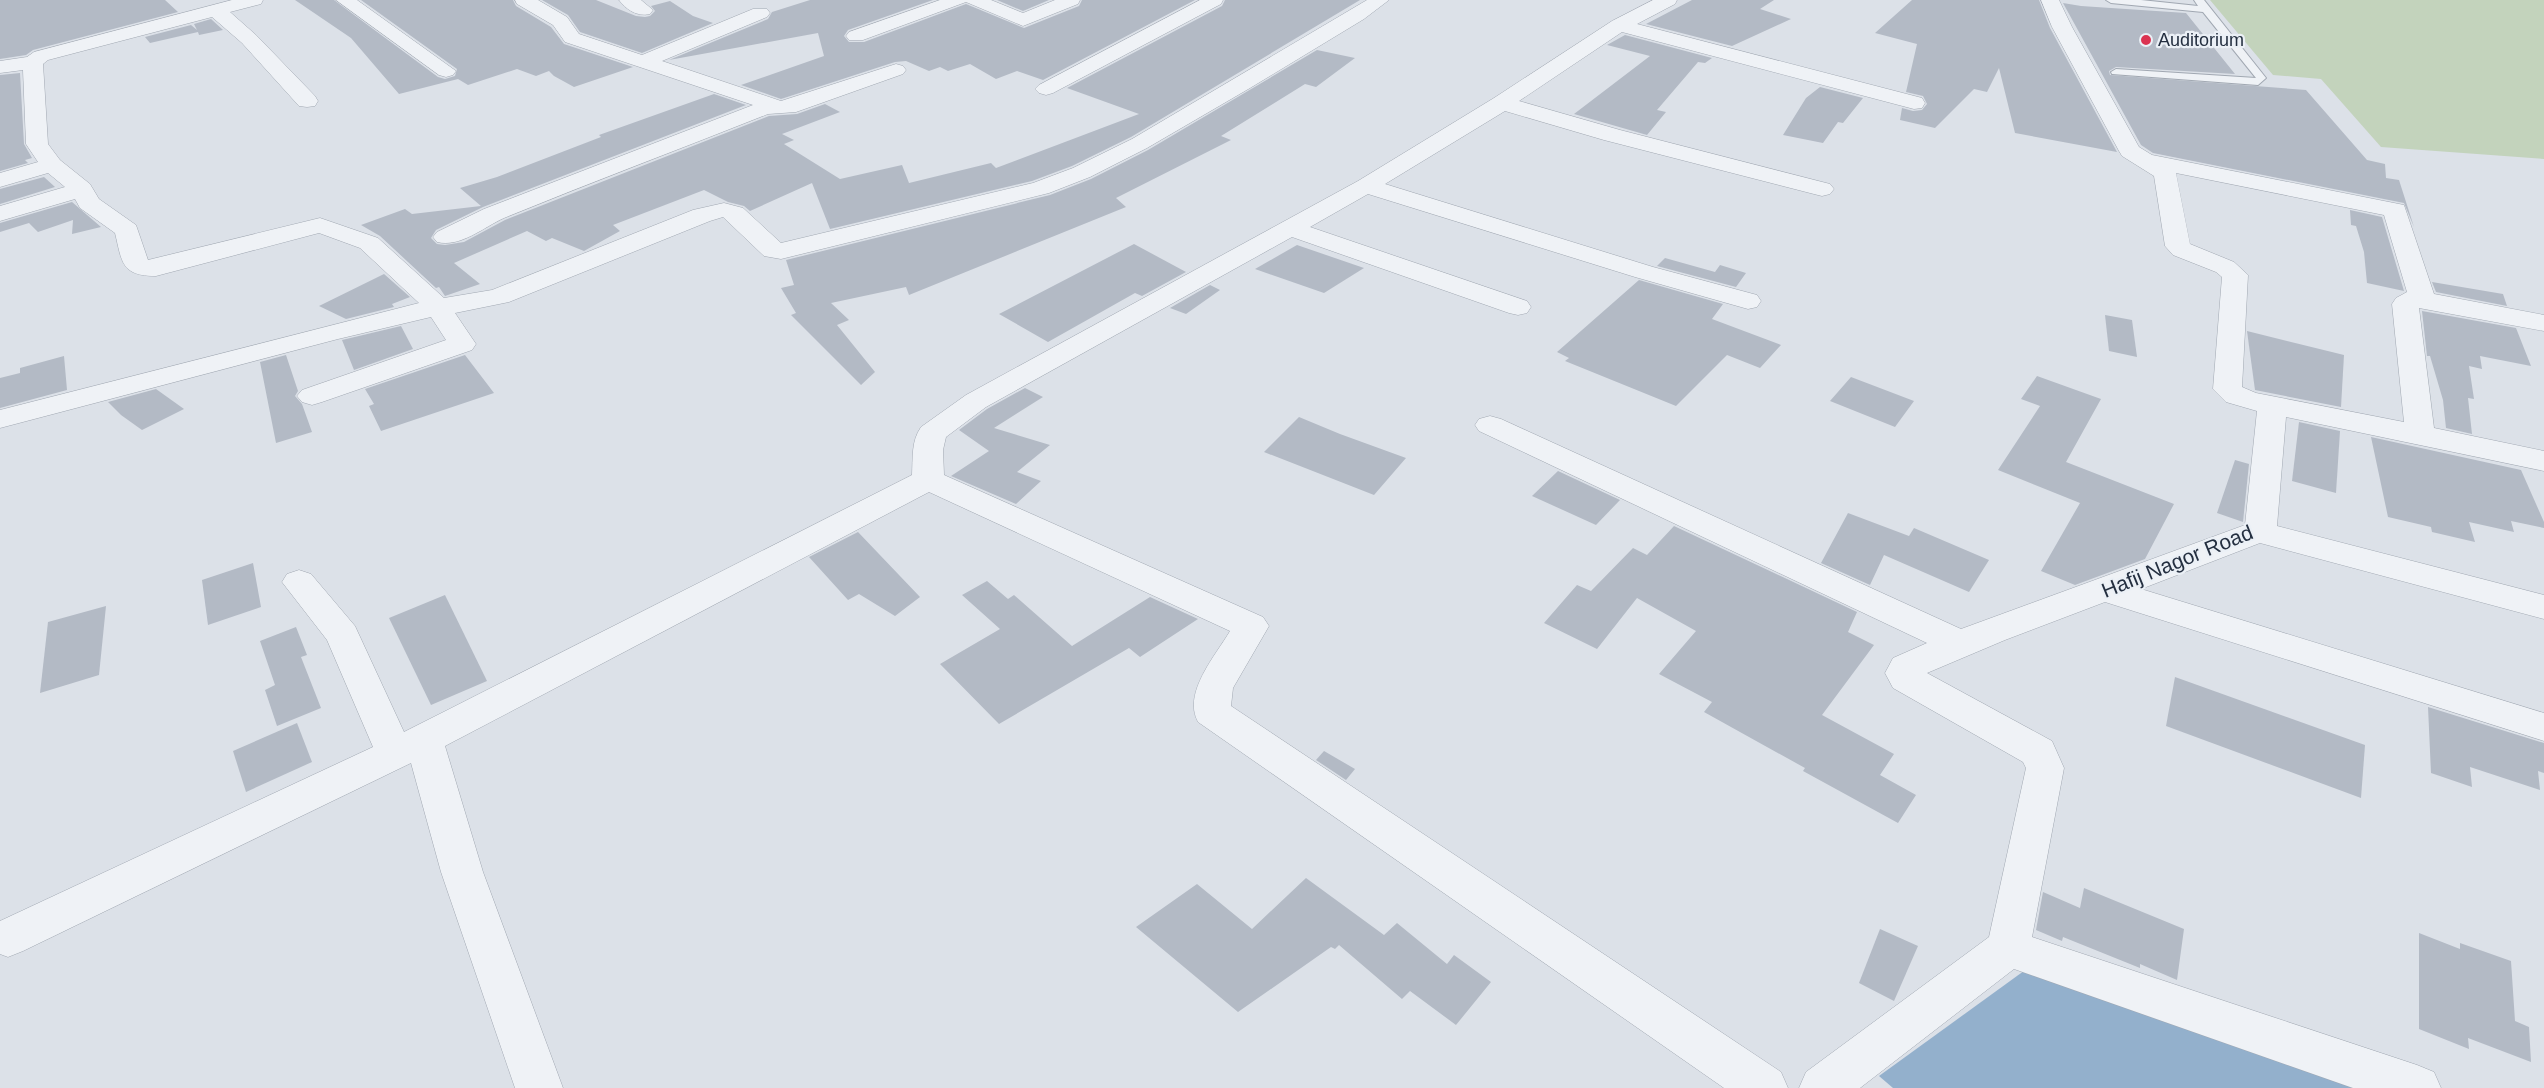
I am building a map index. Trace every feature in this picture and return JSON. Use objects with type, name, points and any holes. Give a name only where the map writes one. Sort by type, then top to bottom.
[{"type":"street","points":[[0,67],[33,62],[41,56],[254,0]]},
{"type":"street","points":[[345,0],[446,71]]},
{"type":"street","points":[[446,237],[493,214],[773,105],[572,38],[560,21],[524,0]]},
{"type":"street","points":[[856,36],[958,0]]},
{"type":"street","points":[[974,0],[1023,20],[1071,0]]},
{"type":"street","points":[[1046,89],[1214,0]]},
{"type":"street","points":[[0,419],[332,332],[438,307],[500,296],[702,215],[724,210],[735,213],[773,251],[781,251],[1041,188],[1075,177],[1132,147],[1297,53],[1380,0]]},
{"type":"street","points":[[928,480],[928,450],[932,433],[976,401],[1292,229],[1502,103],[1619,25],[1668,0]]},
{"type":"street","points":[[2050,0],[2062,27],[2130,151],[2158,168],[2166,176],[2178,246],[2182,250],[2225,267],[2235,275],[2227,389],[2237,396],[2272,405],[2544,461]]},
{"type":"street","points":[[216,10],[249,39],[307,101]]},
{"type":"street","points":[[645,61],[760,13]]},
{"type":"street","points":[[1619,25],[1914,103]]},
{"type":"street","points":[[33,62],[37,144],[52,165],[82,189],[89,202],[127,230],[135,263],[143,268],[156,268],[320,225],[369,243],[438,307],[462,344],[312,396]]},
{"type":"street","points":[[768,108],[788,107],[896,70]]},
{"type":"street","points":[[1502,103],[1612,135],[1822,189]]},
{"type":"street","points":[[2140,159],[2395,210],[2423,300]]},
{"type":"street","points":[[0,180],[52,165]]},
{"type":"street","points":[[1366,186],[1644,272],[1748,301]]},
{"type":"street","points":[[0,214],[82,189]]},
{"type":"street","points":[[1292,229],[1518,308]]},
{"type":"street","points":[[2420,434],[2405,304],[2413,299],[2423,300],[2544,323]]},
{"type":"street","name":"Hafij Nagor Road","points":[[2008,948],[2045,768],[2038,752],[1906,678],[1903,673],[1906,667],[1959,643],[2107,591],[2258,532],[2262,522],[2272,405]]},
{"type":"street","points":[[1490,425],[1959,643]]},
{"type":"street","points":[[9,938],[410,747],[928,480]]},
{"type":"street","points":[[928,480],[1251,626],[1215,688],[1211,712],[1764,1088]]},
{"type":"street","points":[[2258,532],[2544,607]]},
{"type":"street","points":[[299,582],[342,635],[410,747],[462,872],[539,1088]]},
{"type":"street","points":[[2107,591],[2544,727]]},
{"type":"street","points":[[1823,1088],[2008,948],[2417,1088]]},
{"type":"lane","points":[[2111,0],[2202,4],[2261,78],[2258,82],[2116,72]]},
{"type":"green space","points":[[2210,0],[2544,0],[2544,159],[2381,147],[2321,79],[2273,75]]},
{"type":"water","points":[[2028,968],[2372,1088],[1893,1088],[1879,1076]]},
{"type":"building","points":[[0,0],[165,0],[178,12],[33,50],[26,55],[0,59]]},
{"type":"building","points":[[295,0],[334,0],[438,77],[445,79],[455,76],[457,69],[361,0],[513,0],[516,6],[551,27],[564,44],[633,67],[574,87],[549,71],[536,76],[517,69],[468,85],[458,79],[399,94],[351,38]]},
{"type":"building","points":[[542,0],[596,0],[636,16],[645,17],[655,11],[651,6],[670,1],[693,16],[713,23],[642,53],[580,32],[568,15]]},
{"type":"building","points":[[810,0],[933,0],[848,30],[844,36],[849,42],[864,42],[966,4],[1024,28],[1079,6],[1082,0],[1195,0],[1043,80],[1017,71],[996,79],[970,64],[948,71],[940,67],[929,71],[906,61],[895,62],[781,99],[741,85],[824,56],[818,33],[669,60],[768,19],[772,12]]},
{"type":"building","points":[[997,0],[1049,0],[1023,11]]},
{"type":"building","points":[[1225,0],[1360,0],[1131,137],[1072,166],[1032,181],[830,229],[812,183],[750,211],[744,206],[728,202],[704,190],[613,225],[620,231],[584,251],[552,238],[546,241],[527,231],[454,263],[480,284],[445,296],[439,287],[436,288],[380,236],[361,225],[405,209],[412,214],[481,206],[460,188],[497,177],[601,137],[599,135],[714,94],[746,105],[483,207],[436,230],[431,238],[437,244],[445,245],[464,242],[505,220],[769,116],[797,114],[825,104],[840,112],[782,134],[794,140],[784,144],[840,179],[902,165],[909,183],[991,163],[996,168],[1139,114],[1067,88],[1222,6]]},
{"type":"building","points":[[1692,0],[1774,0],[1760,9],[1791,19],[1732,46],[1646,24]]},
{"type":"building","points":[[1912,0],[2039,0],[2050,28],[2117,152],[2015,133],[1999,68],[1987,92],[1974,89],[1935,128],[1900,120],[1902,108],[1913,111],[1922,110],[1927,104],[1923,96],[1906,92],[1917,44],[1875,33]]},
{"type":"building","points":[[2063,3],[2186,13],[2235,74],[2116,67],[2109,71],[2110,75],[2306,90],[2367,160],[2385,164],[2386,178],[2399,180],[2414,227],[2404,203],[2153,153],[2141,145]]},
{"type":"building","points":[[211,19],[223,30],[199,35],[198,32],[150,43],[145,37],[191,25],[197,30],[194,24]]},
{"type":"building","points":[[1625,35],[1712,58],[1705,63],[1698,62],[1657,110],[1666,112],[1647,135],[1574,114],[1650,56],[1607,45]]},
{"type":"building","points":[[1317,50],[1355,58],[1316,87],[1305,84],[1221,136],[1231,140],[1116,198],[1126,207],[909,295],[906,287],[831,303],[849,320],[837,325],[875,372],[861,385],[791,315],[796,313],[781,288],[794,285],[786,260],[1050,195],[1091,179],[1148,150]]},
{"type":"building","points":[[20,73],[24,144],[32,158],[25,160],[28,163],[0,171],[0,75]]},
{"type":"building","points":[[1820,87],[1863,98],[1843,123],[1838,122],[1823,143],[1783,135],[1806,98]]},
{"type":"building","points":[[44,177],[55,187],[0,204],[0,189]]},
{"type":"building","points":[[72,202],[101,227],[72,234],[73,220],[38,232],[29,223],[0,232],[0,223]]},
{"type":"building","points":[[2350,210],[2382,217],[2404,291],[2367,283],[2364,252],[2356,226],[2351,225]]},
{"type":"building","points":[[1134,244],[1186,272],[1142,296],[1135,293],[1048,342],[999,314]]},
{"type":"building","points":[[1297,245],[1364,268],[1324,293],[1255,269]]},
{"type":"building","points":[[1665,258],[1715,272],[1720,265],[1746,273],[1736,287],[1657,266]]},
{"type":"building","points":[[384,274],[410,297],[392,304],[394,307],[346,319],[319,306]]},
{"type":"building","points":[[1639,280],[1723,304],[1712,319],[1781,345],[1760,368],[1727,355],[1676,406],[1565,361],[1569,358],[1557,352]]},
{"type":"building","points":[[2432,282],[2503,294],[2507,306],[2436,292]]},
{"type":"building","points":[[1210,285],[1220,290],[1186,314],[1170,308]]},
{"type":"building","points":[[2422,311],[2516,328],[2531,366],[2480,356],[2482,369],[2469,366],[2474,399],[2468,398],[2472,434],[2446,428],[2443,400],[2430,356],[2427,356]]},
{"type":"building","points":[[2105,315],[2132,320],[2137,357],[2109,351]]},
{"type":"building","points":[[401,326],[413,349],[354,370],[342,340]]},
{"type":"building","points":[[2247,331],[2344,355],[2341,407],[2255,390]]},
{"type":"building","points":[[286,355],[298,391],[295,396],[302,404],[312,432],[276,443],[260,362]]},
{"type":"building","points":[[465,355],[494,393],[381,431],[369,406],[374,404],[365,389]]},
{"type":"building","points":[[64,356],[67,390],[0,408],[0,378],[20,373],[20,368]]},
{"type":"building","points":[[2037,376],[2101,399],[2066,462],[2174,504],[2145,559],[2075,585],[2041,571],[2080,503],[1998,470],[2040,406],[2021,399]]},
{"type":"building","points":[[1851,377],[1914,401],[1895,427],[1830,401]]},
{"type":"building","points":[[1025,388],[1043,397],[994,428],[1050,445],[1017,472],[1041,481],[1016,504],[951,476],[989,451],[959,430],[987,409]]},
{"type":"building","points":[[156,389],[184,409],[142,430],[108,402]]},
{"type":"building","points":[[1299,417],[1406,458],[1374,495],[1264,452]]},
{"type":"building","points":[[2299,422],[2340,431],[2336,493],[2292,481]]},
{"type":"building","points":[[2371,437],[2521,470],[2544,522],[2544,528],[2511,521],[2514,532],[2469,522],[2475,542],[2432,532],[2431,527],[2388,517]]},
{"type":"building","points":[[2235,460],[2249,464],[2243,522],[2217,513]]},
{"type":"building","points":[[1558,471],[1620,500],[1596,525],[1532,496]]},
{"type":"building","points":[[1848,513],[1909,536],[1914,528],[1989,560],[1969,592],[1884,555],[1870,585],[1821,563]]},
{"type":"building","points":[[1674,526],[1857,612],[1848,632],[1874,645],[1822,715],[1894,754],[1880,775],[1916,795],[1898,823],[1803,771],[1805,768],[1704,712],[1712,702],[1659,674],[1696,631],[1637,598],[1597,649],[1544,623],[1577,585],[1591,591],[1633,548],[1647,555]]},
{"type":"building","points":[[858,532],[920,597],[895,616],[859,594],[848,600],[809,557]]},
{"type":"building","points":[[253,563],[261,607],[208,625],[202,580]]},
{"type":"building","points":[[987,581],[1008,599],[1014,595],[1072,646],[1150,597],[1198,619],[1140,657],[1129,648],[999,724],[940,664],[1000,629],[962,595]]},
{"type":"building","points":[[445,595],[487,681],[431,705],[389,618]]},
{"type":"building","points":[[106,606],[99,675],[40,693],[48,622]]},
{"type":"building","points":[[296,627],[307,655],[301,657],[321,708],[277,726],[265,690],[275,685],[260,641]]},
{"type":"building","points":[[2175,677],[2365,745],[2361,798],[2166,726]]},
{"type":"building","points":[[2428,707],[2544,743],[2544,773],[2538,771],[2540,790],[2470,767],[2472,787],[2431,773]]},
{"type":"building","points":[[297,723],[312,762],[246,792],[233,751]]},
{"type":"building","points":[[1324,751],[1355,769],[1346,780],[1316,760]]},
{"type":"building","points":[[1306,878],[1384,935],[1397,923],[1447,964],[1454,955],[1491,982],[1456,1025],[1410,991],[1402,999],[1339,945],[1335,949],[1331,947],[1238,1012],[1136,927],[1197,884],[1252,929]]},
{"type":"building","points":[[2084,888],[2184,929],[2177,980],[2140,964],[2140,968],[2063,937],[2062,941],[2036,930],[2043,892],[2080,908]]},
{"type":"building","points":[[1880,929],[1918,946],[1894,1001],[1859,983]]},
{"type":"building","points":[[2419,933],[2460,949],[2460,943],[2511,961],[2515,1021],[2529,1027],[2531,1062],[2468,1038],[2469,1049],[2419,1029]]},
{"type":"place","name":"Auditorium","points":[[2146,40]]}]
